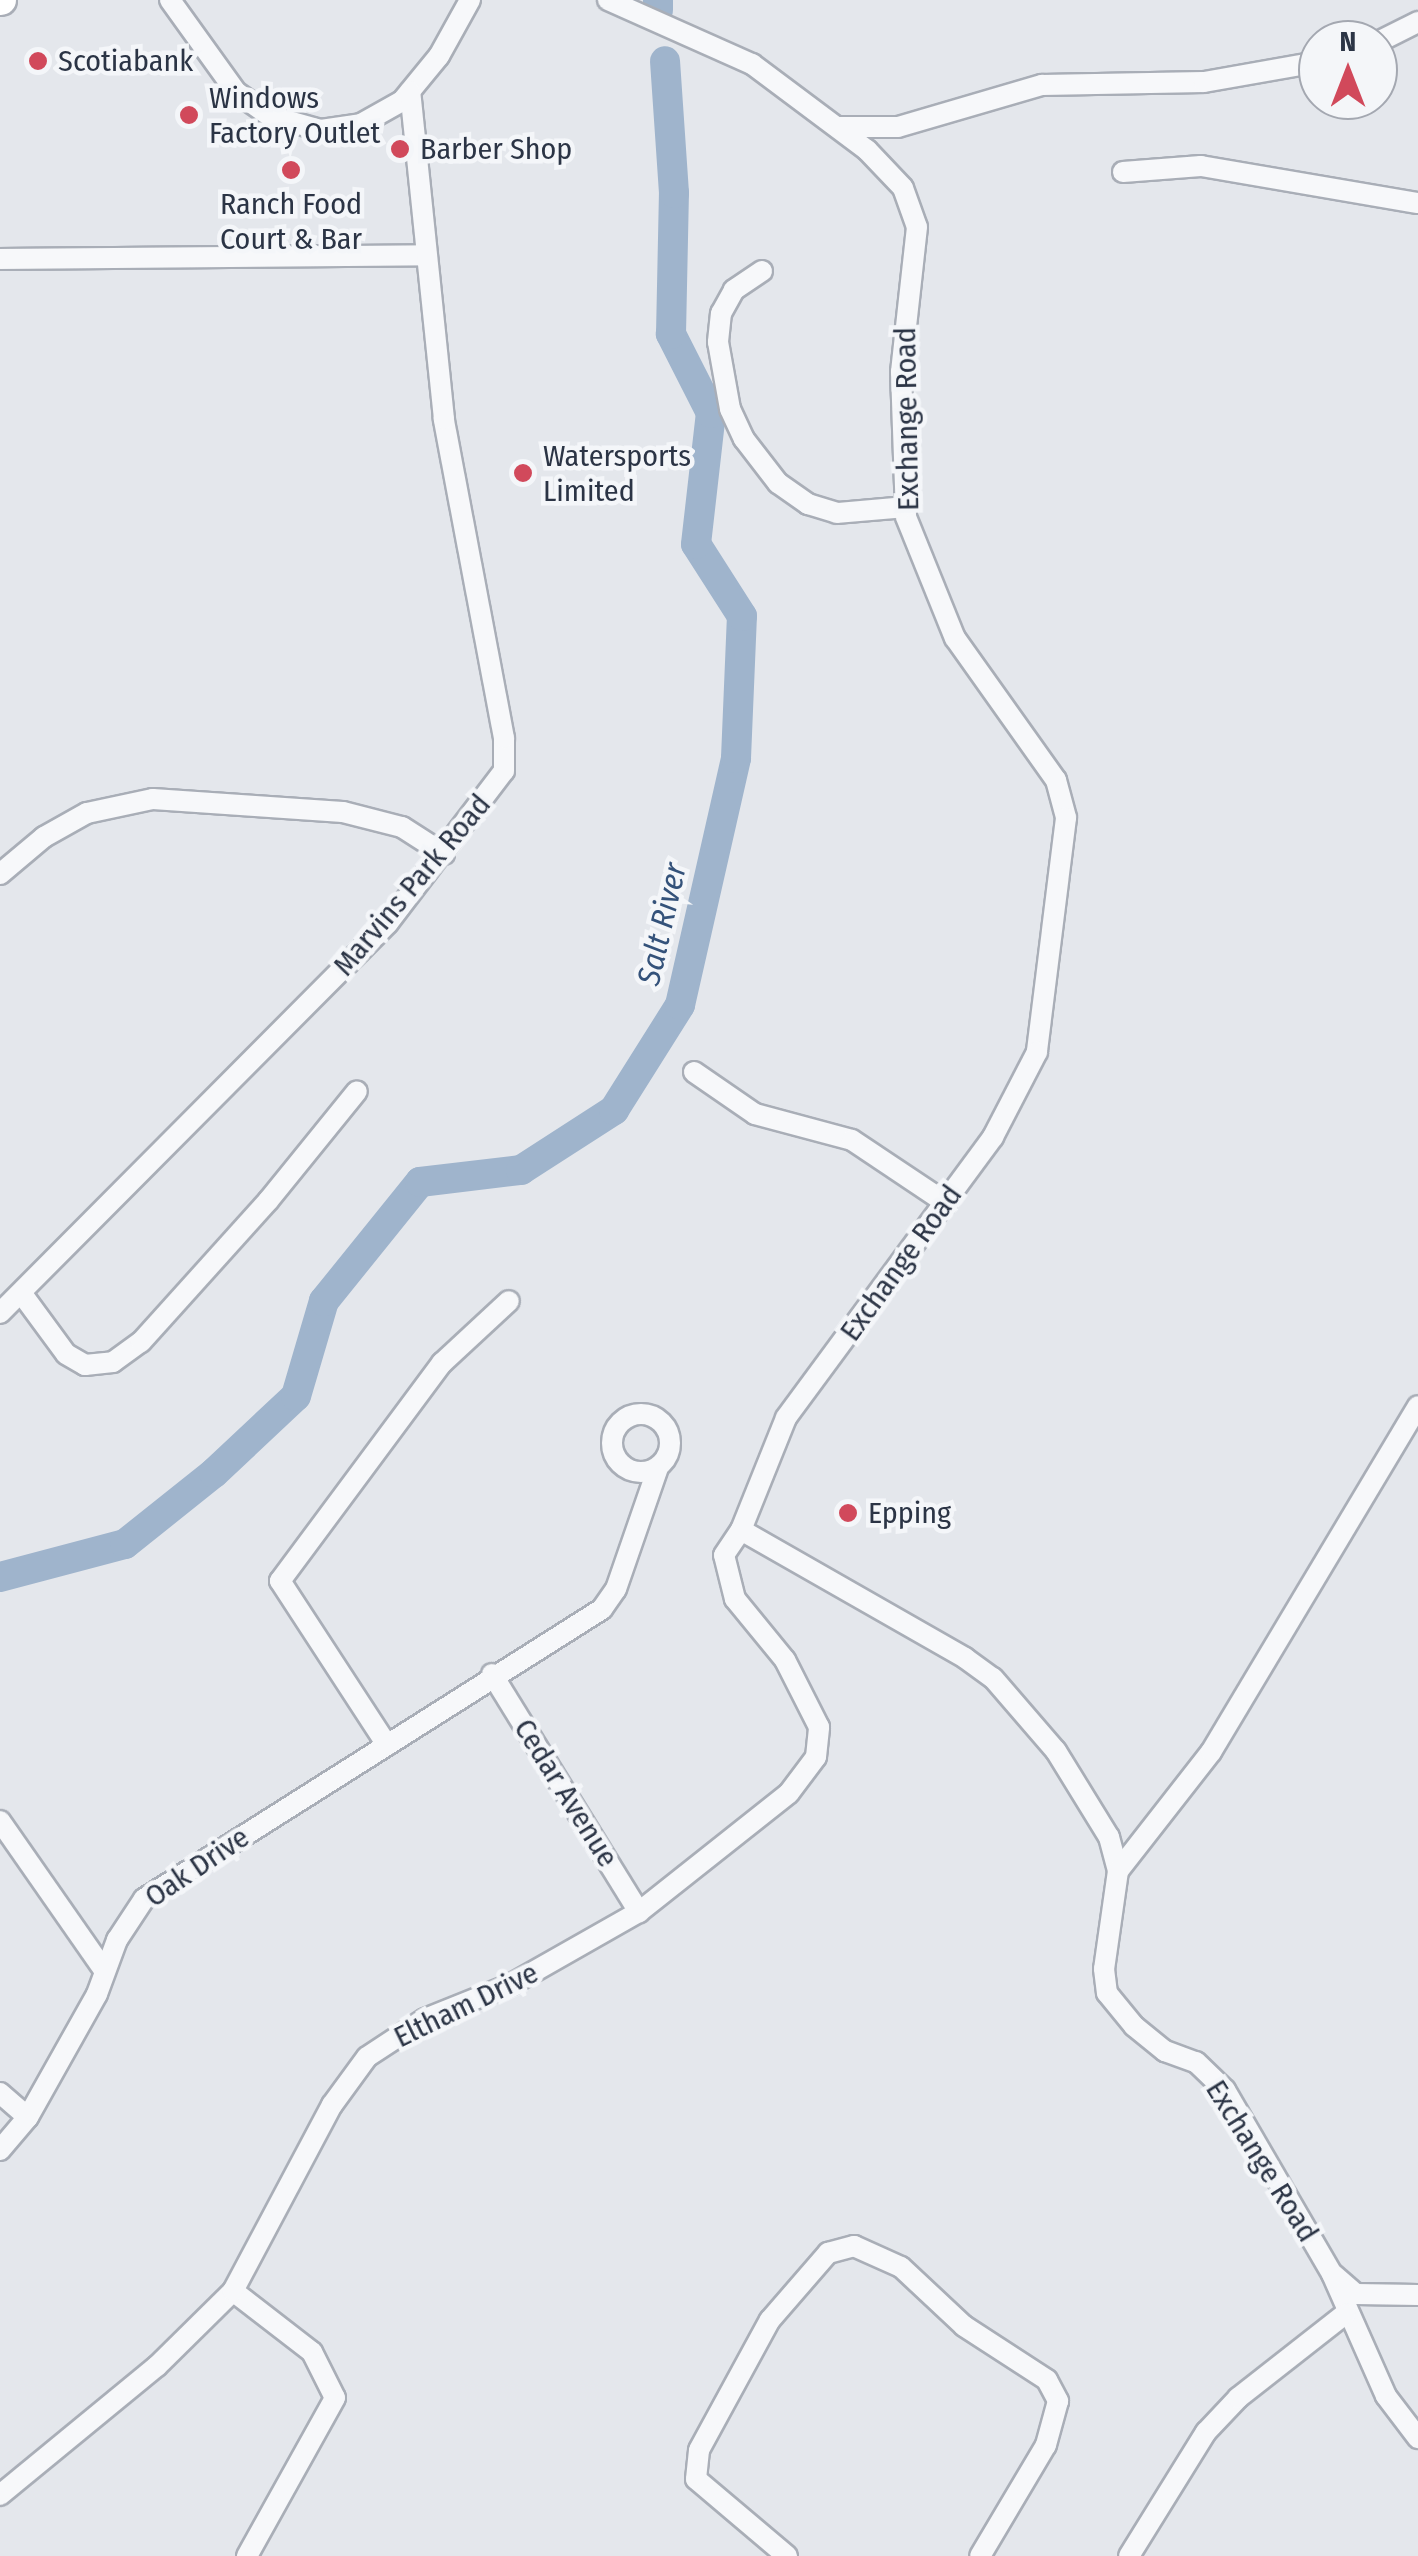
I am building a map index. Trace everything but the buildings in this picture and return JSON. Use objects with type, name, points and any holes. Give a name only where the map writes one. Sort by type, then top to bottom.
[{"type":"street","points":[[170,0],[236,92],[270,116],[340,130],[380,115],[410,92],[470,0]]},
{"type":"street","name":"Exchange Road","points":[[608,0],[752,64],[836,127],[890,174],[914,208],[916,248],[906,284],[901,372],[905,507],[942,612],[983,684],[1056,780],[1066,818],[1037,1052],[993,1137],[786,1418],[740,1530],[992,1678],[1056,1751],[1109,1837],[1118,1871],[1106,1948],[1107,1993],[1149,2038],[1196,2062],[1225,2090],[1332,2274],[1345,2314],[1386,2396],[1418,2438]]},
{"type":"street","points":[[836,127],[898,127],[1042,84],[1204,82],[1298,66]]},
{"type":"street","name":"Marvins Park Road","points":[[0,1314],[388,923],[498,784],[506,761],[444,419],[423,255],[410,92]]},
{"type":"street","points":[[1123,172],[1200,166],[1418,203]]},
{"type":"street","points":[[0,258],[423,255]]},
{"type":"street","points":[[762,272],[734,290],[721,312],[718,342],[730,409],[744,439],[778,483],[808,504],[837,513],[905,507]]},
{"type":"street","points":[[0,874],[44,837],[86,814],[153,799],[343,812],[402,826],[444,854]]},
{"type":"street","points":[[694,1072],[755,1114],[852,1140],[946,1203]]},
{"type":"street","points":[[22,1294],[66,1354],[85,1364],[113,1362],[141,1342],[268,1201],[356,1091]]},
{"type":"street","points":[[387,1746],[280,1581],[442,1362],[510,1301]]},
{"type":"street","points":[[1118,1871],[1211,1752],[1418,1406]]},
{"type":"street","points":[[633,1472],[658,1468],[668,1456],[668,1432],[651,1416],[634,1415],[614,1431],[612,1448],[633,1472],[646,1497]]},
{"type":"street","name":"Oak Drive","points":[[0,2150],[28,2117],[131,1914],[159,1888],[387,1746],[492,1674],[602,1609],[616,1589],[658,1468]]},
{"type":"street","name":"Eltham Drive","points":[[0,2495],[156,2366],[233,2292],[332,2105],[367,2057],[425,2019],[512,1984],[639,1912],[752,1826],[816,1757],[819,1727],[808,1700],[735,1599],[724,1555],[740,1530]]},
{"type":"street","name":"Cedar Avenue","points":[[492,1674],[639,1912]]},
{"type":"street","points":[[0,1821],[104,1970]]},
{"type":"street","points":[[0,2093],[28,2117]]},
{"type":"street","points":[[787,2556],[696,2479],[698,2450],[770,2320],[828,2253],[854,2246],[901,2267],[964,2326],[1046,2380],[1058,2401],[1046,2445],[980,2556]]},
{"type":"street","points":[[1332,2274],[1356,2294],[1418,2295]]},
{"type":"street","points":[[233,2292],[312,2352],[335,2398],[247,2556]]},
{"type":"street","points":[[1129,2556],[1206,2432],[1238,2398],[1345,2314]]},
{"type":"waterway","name":"Salt River","points":[[658,0],[658,10]]},
{"type":"waterway","name":"Salt River","points":[[0,1577],[125,1544],[214,1473],[296,1396],[324,1301],[420,1182],[521,1170],[614,1110],[680,1005],[736,758],[742,616],[696,544],[711,413],[671,334],[674,193],[665,61]]},
{"type":"place","name":"Scotiabank","points":[[38,61]]},
{"type":"place","name":"Windows Factory Outlet","points":[[189,115]]},
{"type":"place","name":"Barber Shop","points":[[400,149]]},
{"type":"place","name":"Ranch Food Court & Bar","points":[[291,170]]},
{"type":"place","name":"Watersports Limited","points":[[523,473]]},
{"type":"place","name":"Epping","points":[[848,1513]]}]
